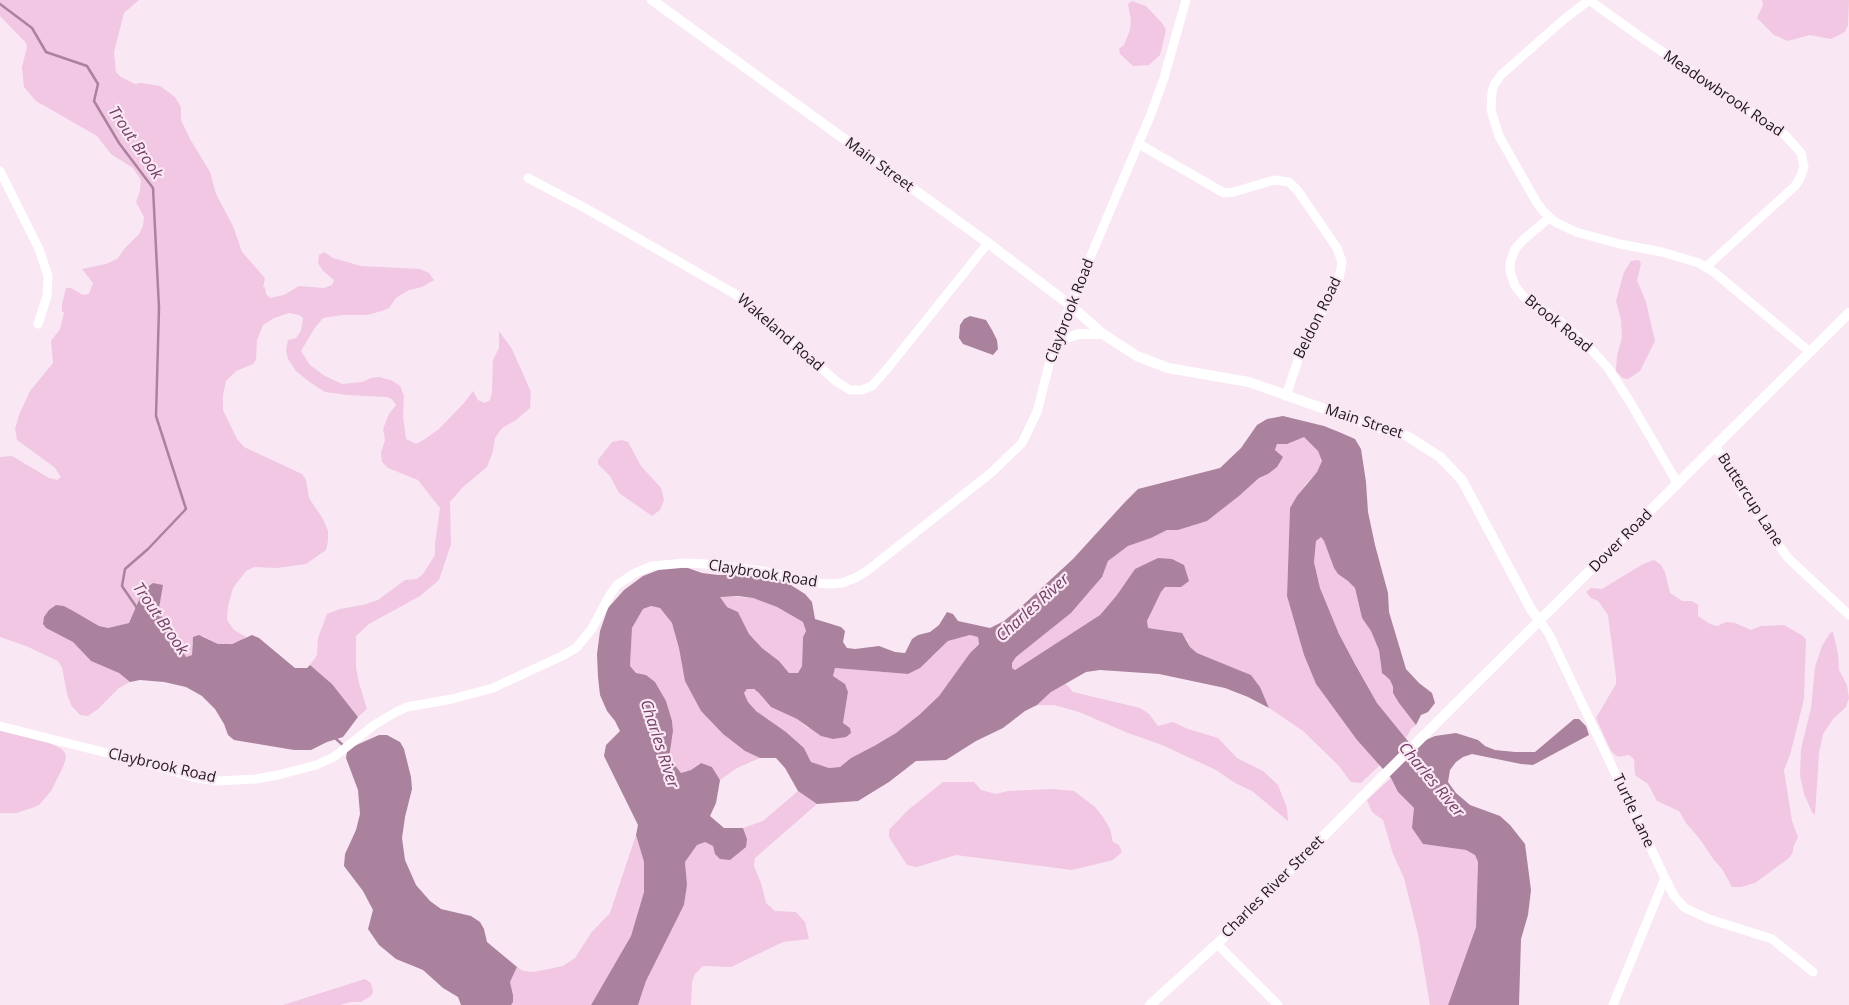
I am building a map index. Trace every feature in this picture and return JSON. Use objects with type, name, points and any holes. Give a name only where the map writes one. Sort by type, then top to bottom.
[{"type":"street","name":"Main Street","points":[[652,0],[988,243],[1070,305],[1103,334],[1137,356],[1168,368],[1249,382],[1406,436],[1440,457],[1462,480],[1532,611],[1540,622]]},
{"type":"street","name":"Claybrook Road","points":[[0,726],[193,777],[216,781],[256,779],[316,765],[345,749],[374,724],[408,707],[452,699],[493,688],[549,663],[576,648],[591,630],[617,585],[635,573],[652,566],[686,563],[715,565],[764,571],[817,583],[842,583],[855,578],[891,554],[985,478],[1022,443],[1037,412],[1051,357],[1070,305],[1139,144],[1164,78],[1186,0]]},
{"type":"street","name":"Meadowbrook Road","points":[[1706,267],[1795,186],[1804,167],[1801,153],[1785,135],[1638,36],[1589,0],[1562,21],[1501,75],[1494,85],[1492,92],[1491,110],[1500,136],[1537,203],[1549,218],[1562,226],[1590,237],[1662,252],[1692,260],[1706,267],[1810,352]]},
{"type":"street","name":"Beldon Road","points":[[1139,144],[1224,193],[1234,192],[1274,180],[1289,182],[1298,191],[1337,248],[1342,262],[1339,279],[1299,357],[1286,396]]},
{"type":"street","points":[[1,177],[39,249],[48,276],[47,296],[38,324]]},
{"type":"street","name":"Wakeland Road","points":[[528,178],[585,208],[735,294],[830,376],[850,390],[862,390],[872,386],[988,243]]},
{"type":"street","name":"Brook Road","points":[[1549,218],[1515,249],[1510,263],[1510,271],[1515,286],[1524,297],[1562,324],[1589,347],[1608,368],[1678,484]]},
{"type":"street","name":"Dover Road","points":[[1392,767],[1849,313]]},
{"type":"street","points":[[1058,341],[1079,334],[1103,334]]},
{"type":"street","name":"Buttercup Lane","points":[[1715,447],[1725,460],[1741,492],[1788,558],[1849,615]]},
{"type":"street","name":"Turtle Lane","points":[[1540,622],[1549,634],[1674,896],[1685,908],[1709,919],[1772,939],[1814,972]]},
{"type":"street","name":"Charles River Street","points":[[1150,1005],[1217,944],[1392,767]]},
{"type":"street","points":[[1613,1005],[1665,878]]},
{"type":"street","points":[[1217,944],[1278,1005]]},
{"type":"shaded area","points":[[0,0],[139,0],[124,13],[114,52],[116,72],[121,77],[135,84],[160,86],[175,97],[181,107],[181,120],[210,172],[216,194],[233,226],[242,252],[265,278],[263,287],[265,287],[266,294],[270,298],[284,295],[299,286],[324,288],[332,285],[334,280],[323,271],[318,263],[319,255],[324,252],[333,258],[361,266],[420,269],[429,273],[434,280],[422,287],[409,290],[396,298],[389,308],[382,311],[367,315],[342,315],[323,318],[301,351],[310,365],[325,376],[342,384],[362,382],[379,377],[393,381],[400,386],[404,396],[403,416],[406,439],[416,444],[439,429],[473,391],[478,400],[485,403],[490,400],[493,360],[499,348],[499,331],[512,349],[531,392],[530,408],[516,420],[502,428],[495,438],[493,451],[487,467],[463,487],[450,502],[451,544],[439,580],[420,596],[369,624],[356,636],[356,667],[367,709],[358,717],[332,684],[310,665],[317,655],[318,638],[327,614],[378,600],[405,580],[417,579],[423,574],[435,555],[440,508],[418,480],[388,468],[382,462],[381,453],[385,440],[383,429],[389,414],[396,405],[392,399],[325,392],[296,371],[288,359],[286,350],[288,340],[296,338],[301,331],[303,318],[299,315],[289,313],[274,318],[263,325],[257,340],[256,360],[253,364],[236,371],[226,381],[223,395],[223,410],[237,439],[244,447],[302,474],[306,480],[309,498],[323,519],[328,531],[328,541],[326,550],[306,564],[277,568],[254,567],[246,571],[233,588],[228,606],[227,620],[234,630],[246,637],[226,645],[218,644],[203,636],[192,642],[192,655],[186,657],[161,615],[153,583],[142,593],[129,623],[108,628],[99,626],[64,606],[56,605],[46,628],[73,642],[91,661],[119,673],[130,682],[119,688],[98,709],[88,716],[80,715],[71,705],[62,667],[58,661],[26,646],[0,637],[0,457],[12,456],[49,478],[57,480],[61,477],[54,467],[17,440],[15,429],[19,415],[30,391],[53,363],[51,341],[60,329],[64,313],[62,311],[62,304],[66,288],[71,288],[83,295],[89,294],[93,283],[82,269],[106,264],[117,259],[139,234],[143,226],[144,217],[136,202],[141,180],[133,168],[111,154],[97,136],[36,101],[24,87],[22,67],[27,47],[26,43],[0,16]]},
{"type":"shaded area","points":[[1762,0],[1849,0],[1848,25],[1845,32],[1831,39],[1810,35],[1788,41],[1774,35],[1757,18],[1763,5]]},
{"type":"shaded area","points":[[1132,1],[1146,6],[1166,30],[1160,55],[1149,65],[1133,66],[1120,54],[1119,49],[1124,45],[1130,30],[1131,20],[1128,4]]},
{"type":"shaded area","points":[[1639,260],[1641,264],[1637,280],[1646,302],[1655,341],[1640,371],[1628,379],[1623,378],[1616,371],[1617,356],[1622,337],[1621,320],[1616,301],[1624,272],[1631,261]]},
{"type":"shaded area","points":[[1303,436],[1318,451],[1322,461],[1317,472],[1305,485],[1290,508],[1287,596],[1304,655],[1316,684],[1357,740],[1380,765],[1361,783],[1351,782],[1338,765],[1303,731],[1269,708],[1260,687],[1251,675],[1197,653],[1190,647],[1187,639],[1170,631],[1148,628],[1147,621],[1165,586],[1174,587],[1189,581],[1117,595],[1100,615],[1015,670],[1011,668],[1016,657],[1071,613],[1102,577],[1108,561],[1128,546],[1167,530],[1178,530],[1207,521],[1259,478],[1268,474],[1277,444],[1287,444]]},
{"type":"shaded area","points":[[622,440],[628,442],[641,466],[661,488],[664,500],[660,510],[652,516],[619,493],[610,476],[598,464],[598,460],[612,442]]},
{"type":"shaded area","points":[[1321,536],[1334,568],[1338,574],[1355,588],[1362,618],[1371,631],[1379,650],[1384,676],[1390,680],[1399,703],[1416,725],[1411,729],[1406,738],[1377,703],[1339,634],[1320,588],[1314,562],[1316,541]]},
{"type":"shaded area","points":[[1654,560],[1661,565],[1665,572],[1670,593],[1682,601],[1692,601],[1698,605],[1698,616],[1710,624],[1717,626],[1726,622],[1735,623],[1751,630],[1761,626],[1784,625],[1803,636],[1806,640],[1804,699],[1790,755],[1784,770],[1792,821],[1798,837],[1789,858],[1755,883],[1741,887],[1732,887],[1722,869],[1686,823],[1679,811],[1657,801],[1648,784],[1635,775],[1634,759],[1629,755],[1618,757],[1611,751],[1596,718],[1616,684],[1616,677],[1608,615],[1598,601],[1591,598],[1586,592],[1591,588],[1602,589],[1643,564]]},
{"type":"shaded area","points":[[719,596],[753,598],[777,607],[803,622],[806,631],[803,637],[802,666],[798,673],[789,673],[779,661],[762,648],[749,634],[738,612],[727,607]]},
{"type":"shaded area","points":[[651,606],[660,608],[672,623],[701,711],[723,734],[745,751],[760,758],[737,768],[720,780],[712,767],[700,763],[691,770],[681,773],[674,767],[669,758],[673,731],[672,721],[646,675],[636,673],[630,666],[632,628],[643,609]]},
{"type":"shaded area","points":[[1833,632],[1838,654],[1839,670],[1847,685],[1849,698],[1846,707],[1833,719],[1823,734],[1819,753],[1815,815],[1804,794],[1800,776],[1801,749],[1811,708],[1815,667],[1822,646],[1830,633]]},
{"type":"shaded area","points":[[970,635],[978,637],[979,643],[939,696],[896,733],[851,758],[840,767],[829,768],[811,762],[804,748],[786,732],[756,711],[748,702],[744,693],[747,689],[759,692],[771,707],[797,719],[808,728],[850,728],[843,723],[848,692],[845,684],[833,676],[835,668],[908,674],[933,656],[948,641]]},
{"type":"shaded area","points":[[1065,683],[1073,692],[1140,708],[1149,714],[1158,726],[1173,722],[1188,729],[1218,738],[1237,758],[1263,771],[1278,785],[1287,808],[1288,821],[1252,791],[1235,783],[1216,770],[1162,745],[1079,712],[1054,705],[1037,705],[1051,692]]},
{"type":"shaded area","points":[[0,729],[49,743],[62,749],[66,758],[51,791],[39,805],[16,813],[0,813]]},
{"type":"shaded area","points":[[1391,778],[1398,792],[1414,808],[1414,818],[1423,844],[1466,850],[1475,855],[1478,862],[1476,927],[1448,1005],[1430,1005],[1418,934],[1404,878],[1393,854],[1383,820],[1372,812],[1367,800]]},
{"type":"shaded area","points":[[943,782],[974,782],[981,790],[996,794],[1008,791],[1051,789],[1074,791],[1095,807],[1103,817],[1110,829],[1113,842],[1119,845],[1122,852],[1113,860],[1072,870],[956,855],[917,867],[907,865],[889,837],[889,830],[908,810]]},
{"type":"shaded area","points":[[798,791],[817,804],[755,858],[754,866],[766,903],[775,911],[796,912],[805,922],[809,939],[783,942],[731,967],[703,966],[695,974],[692,982],[691,1005],[638,1005],[646,981],[684,905],[687,885],[685,862],[697,845],[705,842],[713,846],[715,854],[747,839],[743,828],[763,821]]},
{"type":"shaded area","points":[[636,835],[644,862],[644,892],[631,936],[591,1005],[511,1005],[513,995],[510,982],[517,967],[523,971],[534,972],[563,966],[575,958],[591,933],[610,913]]},
{"type":"shaded area","points":[[365,979],[371,983],[373,992],[371,996],[361,1002],[340,1005],[283,1005]]},
{"type":"water","points":[[970,316],[986,320],[992,330],[997,340],[998,349],[993,355],[963,344],[959,338],[960,325],[964,319]]},
{"type":"water","name":"Charles River","points":[[1283,416],[1324,426],[1355,439],[1361,449],[1368,512],[1388,593],[1389,612],[1406,669],[1432,693],[1435,703],[1428,712],[1421,715],[1416,725],[1393,693],[1390,680],[1382,673],[1379,650],[1371,631],[1362,618],[1355,588],[1338,574],[1334,568],[1321,537],[1316,541],[1314,562],[1320,588],[1339,634],[1377,703],[1412,746],[1435,736],[1456,733],[1478,740],[1485,746],[1495,750],[1535,752],[1574,719],[1579,719],[1586,726],[1589,735],[1533,765],[1472,754],[1456,762],[1450,770],[1448,782],[1456,793],[1470,805],[1500,816],[1525,844],[1531,890],[1528,915],[1521,939],[1519,1005],[1448,1005],[1476,927],[1478,862],[1475,855],[1466,850],[1423,844],[1412,828],[1414,808],[1398,792],[1391,778],[1357,740],[1316,684],[1304,655],[1287,596],[1290,508],[1297,496],[1317,472],[1322,461],[1318,451],[1304,437],[1287,444],[1277,444],[1275,450],[1283,457],[1277,467],[1259,478],[1207,521],[1178,530],[1167,530],[1128,546],[1108,561],[1102,577],[1071,613],[1016,657],[1012,663],[1012,668],[1015,670],[1100,615],[1135,569],[1158,558],[1172,559],[1184,565],[1189,581],[1181,587],[1165,587],[1147,621],[1148,628],[1182,633],[1190,647],[1197,653],[1251,675],[1260,687],[1269,708],[1225,688],[1159,674],[1100,670],[1086,672],[1051,692],[1037,705],[1025,711],[1003,728],[976,741],[946,760],[916,761],[889,782],[858,801],[817,804],[798,791],[785,768],[776,758],[760,758],[745,751],[723,734],[701,711],[685,681],[672,623],[660,608],[651,606],[643,609],[632,628],[630,666],[636,673],[646,675],[655,682],[666,701],[673,731],[669,758],[681,773],[691,770],[701,763],[712,767],[720,780],[716,803],[710,816],[724,828],[743,828],[747,839],[746,847],[730,860],[720,859],[715,854],[713,846],[705,842],[697,845],[685,862],[687,885],[684,905],[646,981],[638,1005],[591,1005],[631,936],[644,892],[644,862],[636,835],[638,825],[604,756],[606,745],[620,731],[607,711],[600,695],[598,677],[597,654],[600,631],[608,608],[624,590],[643,576],[666,567],[688,568],[702,573],[718,575],[745,575],[783,580],[805,594],[812,602],[815,619],[841,627],[845,631],[843,642],[847,648],[879,646],[895,652],[905,653],[912,639],[918,635],[930,632],[939,625],[947,612],[953,614],[958,621],[990,628],[1004,621],[1073,559],[1138,489],[1220,468],[1241,448],[1257,425],[1267,419]],"holes":[[[738,596],[753,598],[777,607],[803,622],[806,631],[803,637],[802,666],[798,673],[789,673],[779,661],[762,648],[749,634],[738,612],[727,607],[720,597]],[[970,635],[978,637],[979,644],[970,653],[939,696],[896,733],[851,758],[840,767],[829,768],[811,762],[804,748],[786,732],[756,711],[748,702],[744,693],[747,689],[754,689],[771,707],[797,719],[821,736],[833,739],[846,737],[851,733],[850,728],[843,723],[848,692],[845,684],[833,676],[835,668],[908,674],[920,668],[948,641]]]},
{"type":"water","points":[[153,583],[163,585],[159,608],[161,615],[186,657],[192,655],[193,637],[199,635],[218,644],[232,644],[252,635],[259,638],[295,668],[307,668],[310,665],[332,684],[358,717],[343,737],[311,750],[294,750],[234,740],[228,735],[215,709],[202,696],[186,687],[164,682],[140,680],[130,682],[119,673],[91,661],[73,642],[46,628],[43,624],[44,617],[56,605],[64,606],[99,626],[108,628],[129,623],[142,593]]},
{"type":"water","points":[[379,735],[387,735],[400,742],[404,749],[411,777],[412,789],[402,838],[405,860],[416,885],[430,901],[441,909],[471,916],[480,922],[487,942],[517,967],[510,982],[513,995],[511,1005],[461,1005],[458,997],[443,988],[423,970],[396,959],[379,945],[368,929],[373,910],[363,891],[344,866],[345,854],[356,830],[360,814],[358,790],[346,758],[347,752],[352,747]]},
{"type":"waterway","name":"Trout Brook","points":[[0,4],[32,28],[46,52],[87,66],[98,84],[94,101],[119,143],[153,188],[159,308],[156,416],[186,509],[148,549],[125,569],[122,586],[137,608]]},
{"type":"waterway","name":"Trout Brook","points":[[335,738],[344,746]]}]
